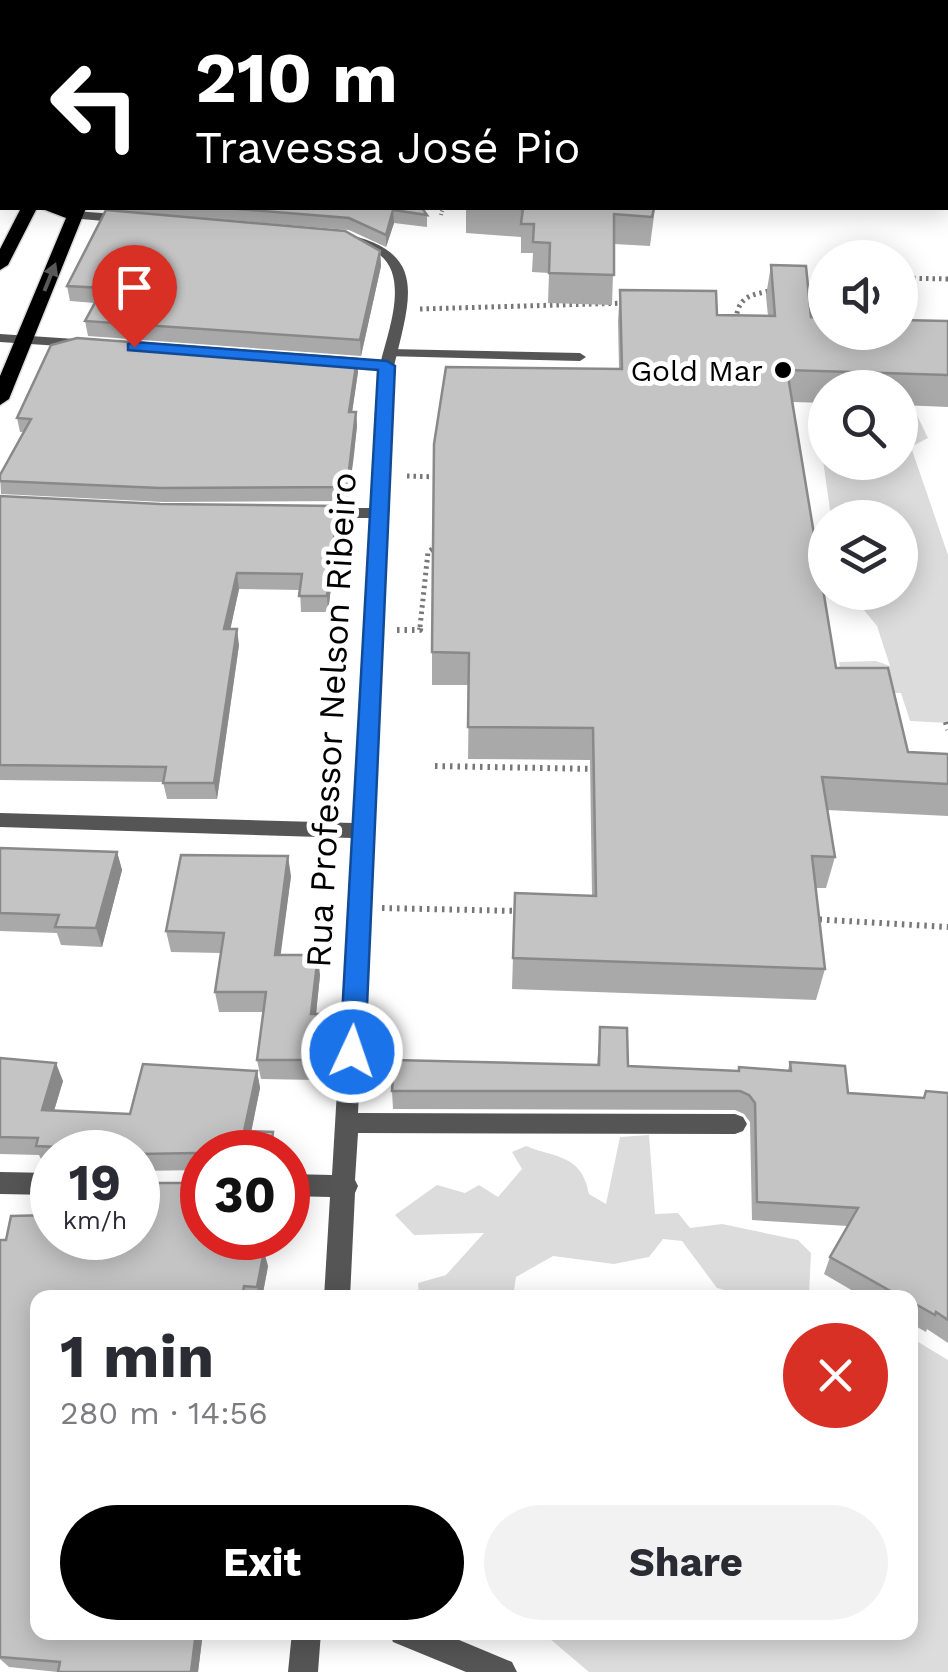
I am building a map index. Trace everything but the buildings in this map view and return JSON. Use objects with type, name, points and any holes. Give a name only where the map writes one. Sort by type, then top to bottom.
[{"type":"main road","points":[[0,264],[27,210]]},
{"type":"main road","points":[[0,399],[76,211]]},
{"type":"street","points":[[76,211],[134,220]]},
{"type":"street","name":"Rua Professor Nelson Ribeiro","points":[[329,236],[383,249],[394,258],[400,272],[399,309],[388,360],[378,514],[338,1290]]},
{"type":"street","points":[[0,338],[101,344]]},
{"type":"street","points":[[310,360],[388,360]]},
{"type":"street","points":[[300,513],[378,514]]},
{"type":"street","points":[[0,820],[361,831]]},
{"type":"street","points":[[348,1123],[735,1124]]},
{"type":"street","points":[[0,1183],[30,1184]]},
{"type":"street","points":[[310,1185],[346,1186]]},
{"type":"street","points":[[304,1672],[307,1640]]},
{"type":"street","points":[[423,1640],[502,1672]]},
{"type":"lane","points":[[388,360],[580,357]]},
{"type":"path","points":[[441,216],[442,210]]},
{"type":"path","points":[[918,278],[948,279]]},
{"type":"path","points":[[730,321],[739,315],[737,306],[744,296],[808,287]]},
{"type":"path","points":[[399,309],[520,309],[631,303]]},
{"type":"path","points":[[408,476],[450,477]]},
{"type":"path","points":[[397,630],[420,630],[428,552],[452,543]]},
{"type":"path","points":[[804,586],[808,586]]},
{"type":"path","points":[[435,766],[606,770]]},
{"type":"path","points":[[360,908],[520,910]]},
{"type":"path","points":[[802,919],[948,928]]},
{"type":"shaded area","points":[[918,417],[928,438],[918,443]]},
{"type":"shaded area","points":[[918,467],[948,555],[948,723],[910,721],[901,693],[843,693],[839,662],[876,661],[890,666],[877,626],[864,610],[918,610],[918,500],[829,500],[826,480],[918,480]]},
{"type":"shaded area","points":[[649,1135],[655,1214],[678,1213],[690,1228],[722,1224],[798,1240],[811,1253],[809,1290],[717,1288],[682,1241],[663,1239],[649,1257],[614,1264],[553,1256],[516,1277],[514,1290],[418,1290],[418,1283],[446,1275],[484,1233],[414,1235],[395,1215],[437,1185],[465,1193],[479,1185],[498,1197],[522,1169],[512,1152],[526,1146],[574,1165],[589,1194],[606,1204],[620,1137]]},
{"type":"shaded area","points":[[918,1342],[948,1360],[948,1672],[589,1672],[551,1640],[918,1640]]},
{"type":"place","name":"Gold Mar","points":[[783,370]]},
{"type":"route","points":[[134,347],[387,366],[352,1052]]}]
